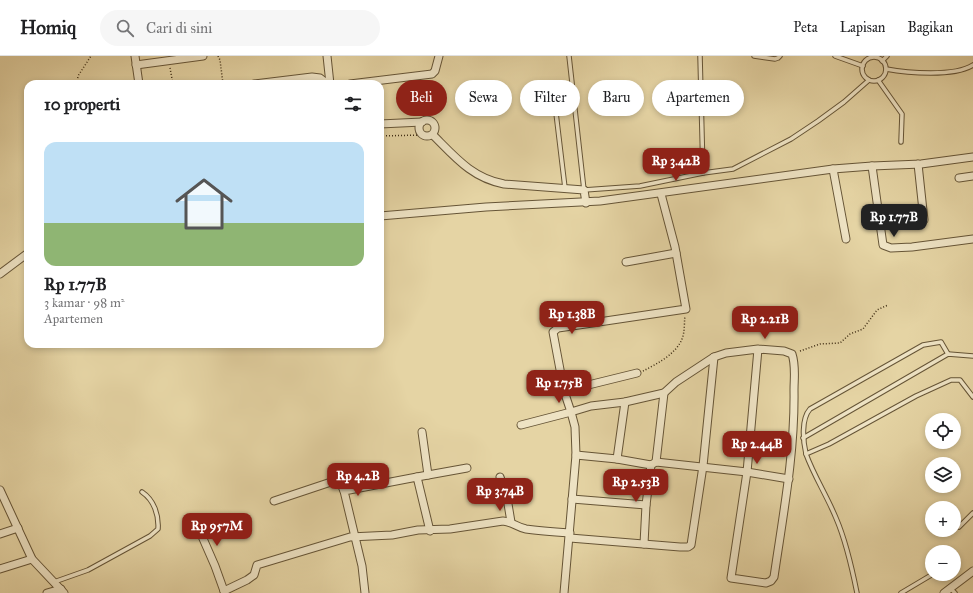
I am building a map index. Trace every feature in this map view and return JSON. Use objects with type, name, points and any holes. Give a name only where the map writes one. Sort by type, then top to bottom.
[{"type":"street","points":[[135,56],[138,80]]},
{"type":"street","points":[[136,65],[204,56]]},
{"type":"street","points":[[327,56],[329,80]]},
{"type":"street","points":[[383,80],[432,74],[435,71],[439,56]]},
{"type":"street","points":[[283,80],[312,76],[323,80]]},
{"type":"street","points":[[384,124],[422,122],[428,120],[434,123],[436,129],[433,135],[429,137],[422,135],[418,128],[422,122]]},
{"type":"street","points":[[433,135],[464,166],[482,178],[504,184],[584,190],[586,203]]},
{"type":"street","points":[[384,216],[486,207],[586,203],[661,194],[832,169],[918,164],[973,157]]},
{"type":"street","points":[[918,164],[924,220]]},
{"type":"street","points":[[872,166],[883,245],[891,248],[912,247],[973,239]]},
{"type":"street","points":[[832,169],[846,239]]},
{"type":"street","points":[[959,178],[973,176]]},
{"type":"street","points":[[564,593],[576,455],[575,427],[564,391],[554,332],[555,330],[572,326],[686,309],[676,253],[661,194]]},
{"type":"street","points":[[626,262],[676,253]]},
{"type":"street","points":[[0,274],[24,255]]},
{"type":"street","points":[[521,425],[596,405],[625,402],[664,393],[676,382],[714,357],[726,353],[758,349],[784,351],[792,354],[795,369],[794,414],[789,479],[774,577],[771,581],[766,583],[731,578],[747,472],[758,349]]},
{"type":"street","points":[[194,518],[215,566],[224,592],[254,575],[257,565],[350,537],[355,538],[392,535],[418,530],[430,530],[503,521],[511,522],[519,527],[570,536],[688,547],[691,545],[703,466],[714,357]]},
{"type":"street","points":[[564,391],[637,373]]},
{"type":"street","points":[[644,544],[646,505],[654,463],[664,393]]},
{"type":"street","points":[[617,459],[625,402]]},
{"type":"street","points":[[422,432],[428,475]]},
{"type":"street","points":[[576,455],[654,463],[703,466],[789,479]]},
{"type":"street","points":[[344,491],[417,476],[467,468]]},
{"type":"street","points":[[417,476],[430,530]]},
{"type":"street","points":[[500,477],[507,498],[511,522]]},
{"type":"street","points":[[274,501],[337,480],[340,482],[344,491],[362,566],[365,593]]},
{"type":"street","points":[[0,492],[32,559],[62,591]]},
{"type":"street","points":[[572,499],[646,505]]},
{"type":"street","points":[[0,534],[18,528]]},
{"type":"street","points":[[0,569],[32,559]]},
{"type":"street","points":[[950,591],[973,571]]},
{"type":"street","points":[[47,593],[62,591]]},
{"type":"lane","points":[[569,56],[584,190],[640,186],[703,173],[733,169],[790,139],[829,114],[869,80],[878,80],[885,74],[886,69],[885,65],[879,58],[870,58],[865,61],[863,66],[864,74],[869,80]]},
{"type":"lane","points":[[700,56],[703,173]]},
{"type":"lane","points":[[754,56],[775,59],[780,56]]},
{"type":"lane","points":[[835,56],[863,66]]},
{"type":"lane","points":[[864,56],[870,58]]},
{"type":"lane","points":[[882,61],[887,56]]},
{"type":"lane","points":[[886,69],[955,72],[973,65]]},
{"type":"lane","points":[[878,80],[902,114],[901,142]]},
{"type":"lane","points":[[556,116],[565,188]]},
{"type":"lane","points":[[857,593],[845,542],[836,518],[812,470],[806,454],[803,438],[807,412],[923,345],[941,342],[948,354]]},
{"type":"lane","points":[[803,438],[948,354],[973,356]]},
{"type":"lane","points":[[806,454],[829,444],[916,396],[951,380],[960,380],[973,397]]},
{"type":"lane","points":[[54,582],[88,570],[150,536],[158,529],[159,518],[149,497],[142,492]]},
{"type":"lane","points":[[961,525],[973,513]]},
{"type":"lane","points":[[901,593],[908,591],[925,579]]},
{"type":"path","points":[[78,80],[78,76],[91,56]]},
{"type":"path","points":[[218,56],[220,60],[222,80]]},
{"type":"path","points":[[168,60],[172,80]]},
{"type":"path","points":[[384,136],[422,135]]},
{"type":"path","points":[[792,354],[820,344],[840,343],[850,334],[863,329],[877,310],[888,305]]},
{"type":"path","points":[[637,373],[650,368],[678,347],[683,338],[686,309]]}]
